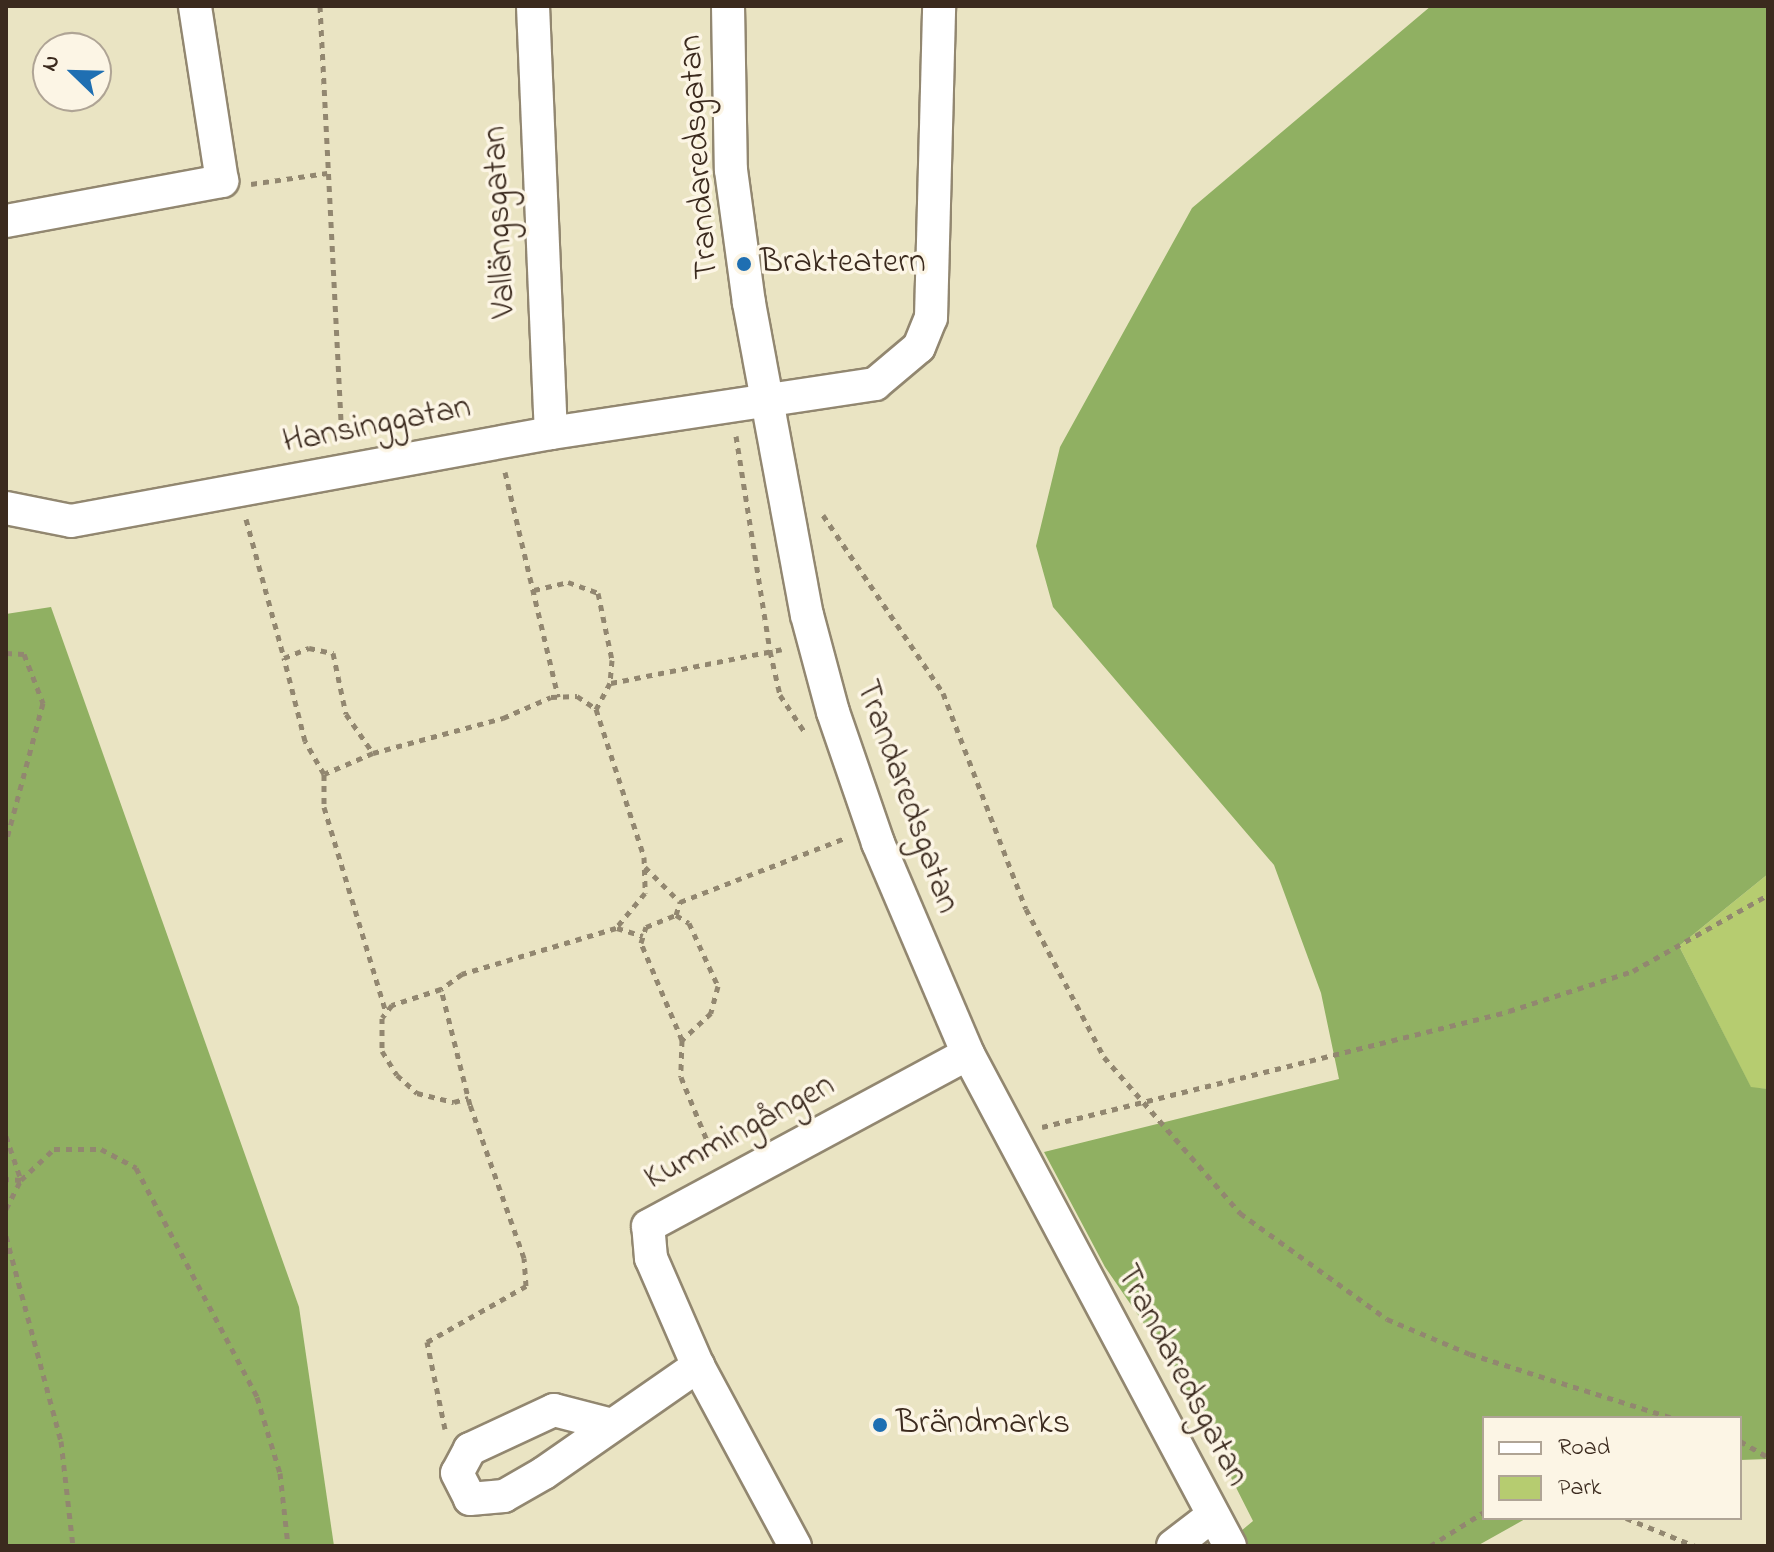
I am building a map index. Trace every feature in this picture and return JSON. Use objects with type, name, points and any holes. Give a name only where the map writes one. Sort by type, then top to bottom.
[{"type":"street","points":[[6,221],[222,181],[195,6]]},
{"type":"street","name":"Vallängsgatan","points":[[533,6],[551,433]]},
{"type":"street","name":"Trandaredsgatan","points":[[728,6],[731,170],[764,404],[833,712],[878,843],[968,1054],[1230,1546]]},
{"type":"street","name":"Hansinggatan","points":[[6,508],[71,521],[498,442],[764,404],[875,384],[919,347],[937,277],[939,6]]},
{"type":"street","name":"Kummingången","points":[[795,1546],[698,1366],[651,1258],[648,1226],[723,1182],[968,1054]]},
{"type":"street","points":[[612,1425],[554,1410],[470,1449],[460,1467],[470,1499],[504,1496],[612,1425],[698,1366]]},
{"type":"street","points":[[1173,1546],[1212,1516]]},
{"type":"path","points":[[320,6],[344,469]]},
{"type":"path","points":[[222,181],[244,185],[327,173]]},
{"type":"path","points":[[498,442],[558,697]]},
{"type":"path","points":[[742,477],[777,472]]},
{"type":"path","points":[[240,491],[305,741],[324,774],[324,807],[386,1013],[382,1051],[397,1075],[417,1093],[454,1102],[468,1098]]},
{"type":"path","points":[[817,502],[880,610],[943,693],[1043,946],[1137,1101],[1240,1213],[1348,1296],[1470,1354],[1651,1415]]},
{"type":"path","points":[[534,590],[568,582],[598,593],[610,683],[596,709]]},
{"type":"path","points":[[284,658],[309,648],[333,653],[346,714],[373,753]]},
{"type":"path","points":[[610,683],[782,649]]},
{"type":"path","points":[[6,653],[24,654],[43,703],[6,842]]},
{"type":"path","points":[[324,774],[373,753],[558,697],[577,696],[596,709],[645,867],[645,893],[616,928]]},
{"type":"path","points":[[680,902],[846,838]]},
{"type":"path","points":[[645,867],[680,902]]},
{"type":"path","points":[[1010,1135],[1509,1011],[1633,971],[1768,895]]},
{"type":"path","points":[[676,915],[680,902]]},
{"type":"path","points":[[676,915],[646,927],[643,936],[682,1040],[681,1077],[723,1182]]},
{"type":"path","points":[[676,915],[689,923],[718,986],[711,1013],[682,1040]]},
{"type":"path","points":[[386,1013],[427,989],[441,989],[462,974],[616,928],[643,936]]},
{"type":"path","points":[[441,989],[468,1098],[524,1258],[526,1286],[427,1342],[448,1443],[460,1467]]},
{"type":"path","points":[[6,1136],[21,1180]]},
{"type":"path","points":[[6,1209],[21,1180],[54,1149],[101,1149],[136,1168],[257,1397],[280,1473],[288,1546]]},
{"type":"path","points":[[6,1179],[21,1180]]},
{"type":"path","points":[[6,1236],[61,1441],[73,1546]]},
{"type":"path","points":[[1742,1442],[1768,1457]]},
{"type":"path","points":[[1430,1546],[1482,1513]]},
{"type":"path","points":[[1631,1520],[1695,1546]]},
{"type":"green space","points":[[1431,6],[1768,6],[1768,874],[1679,946],[1751,1087],[1768,1089],[1768,1459],[1742,1460],[1742,1416],[1482,1416],[1482,1520],[1523,1520],[1477,1546],[1223,1546],[1253,1521],[1178,1373],[1105,1267],[1044,1152],[1339,1079],[1321,993],[1274,865],[1053,607],[1036,546],[1060,447],[1192,208]]},
{"type":"green space","points":[[51,607],[299,1307],[334,1546],[6,1546],[6,614]]},
{"type":"green space","points":[[1768,874],[1768,1089],[1751,1088],[1679,946]]},
{"type":"place","name":"Brakteatern","points":[[744,264]]},
{"type":"place","name":"Brändmarks","points":[[880,1425]]}]
